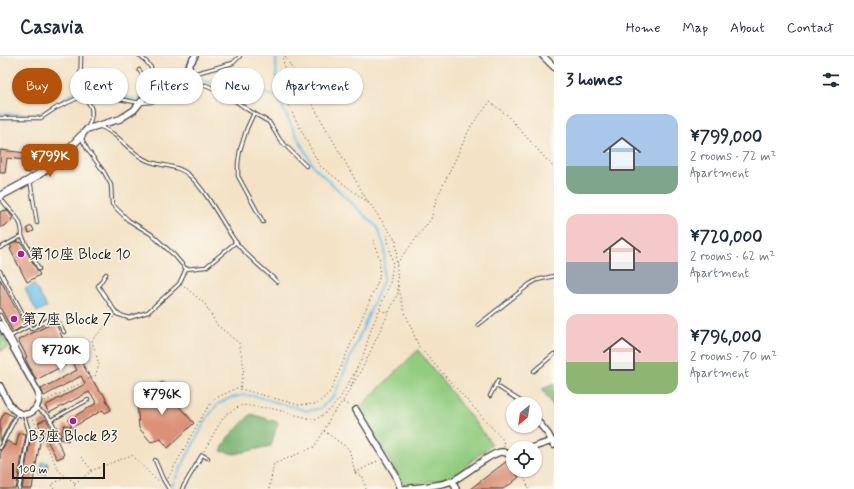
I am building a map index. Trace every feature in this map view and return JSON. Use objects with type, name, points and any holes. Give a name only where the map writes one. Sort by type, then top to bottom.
[{"type":"street","points":[[187,68],[195,56]]},
{"type":"street","points":[[543,56],[554,68]]},
{"type":"street","points":[[0,196],[30,180],[58,161],[87,130],[120,119],[140,104]]},
{"type":"street","points":[[0,324],[38,392],[39,402],[36,408],[24,413],[11,406],[0,386]]},
{"type":"street","points":[[356,410],[395,474],[402,489],[438,485],[453,481],[494,455],[504,452]]},
{"type":"street","points":[[542,427],[553,443],[542,446]]},
{"type":"street","points":[[453,481],[456,489]]},
{"type":"lane","points":[[81,56],[81,68]]},
{"type":"lane","points":[[140,56],[144,58],[151,68]]},
{"type":"lane","points":[[203,71],[233,63],[240,56]]},
{"type":"lane","points":[[203,85],[206,85],[227,95],[269,122],[280,140],[306,166]]},
{"type":"lane","points":[[0,118],[42,118],[56,108],[70,102]]},
{"type":"lane","points":[[87,130],[91,120],[92,111],[89,104]]},
{"type":"lane","points":[[254,113],[247,128],[240,150],[238,176],[264,222]]},
{"type":"lane","points":[[99,126],[114,133],[143,159],[177,168],[188,174],[200,188],[236,242],[277,282]]},
{"type":"lane","points":[[81,136],[87,149],[104,172],[111,185],[112,204],[128,220],[151,234],[174,255],[186,269]]},
{"type":"lane","points":[[30,180],[37,223]]},
{"type":"lane","points":[[0,196],[21,223],[22,236],[39,269]]},
{"type":"lane","points":[[0,248],[22,236]]},
{"type":"lane","points":[[186,269],[206,267],[236,242]]},
{"type":"lane","points":[[106,274],[98,286],[117,314],[129,318],[148,312],[179,284],[186,269]]},
{"type":"lane","points":[[0,271],[31,329],[55,316],[64,332]]},
{"type":"lane","points":[[478,325],[530,284],[537,280],[554,276]]},
{"type":"lane","points":[[0,315],[21,356],[19,359]]},
{"type":"lane","points":[[11,336],[29,326]]},
{"type":"lane","points":[[534,371],[554,354]]},
{"type":"lane","points":[[490,396],[498,380]]},
{"type":"lane","points":[[495,385],[514,397]]},
{"type":"lane","points":[[51,420],[88,400]]},
{"type":"lane","points":[[36,408],[51,420],[59,435]]},
{"type":"lane","points":[[0,448],[24,413]]},
{"type":"lane","points":[[19,489],[29,432],[24,413]]},
{"type":"lane","points":[[182,489],[202,455],[208,458]]},
{"type":"lane","points":[[155,460],[169,489]]},
{"type":"path","points":[[284,56],[287,102],[320,166],[370,204]]},
{"type":"path","points":[[269,489],[274,464],[314,447],[331,416],[343,401],[364,365],[398,293],[396,241],[370,204],[284,56]]},
{"type":"path","points":[[397,263],[431,220],[436,200],[471,126],[490,102],[507,115],[554,168]]},
{"type":"path","points":[[202,455],[217,425],[226,414],[242,405],[274,409],[315,420],[330,410],[340,398],[362,359],[390,283],[393,266],[387,235]]},
{"type":"path","points":[[165,483],[201,418],[214,399],[237,388],[261,396],[299,405],[317,404],[330,392],[379,279],[380,260],[373,241],[375,240]]},
{"type":"path","points":[[398,283],[404,310],[419,347],[502,440],[504,444],[504,452]]},
{"type":"path","points":[[179,284],[186,287],[205,304],[217,324],[239,343],[244,368],[240,389]]},
{"type":"path","points":[[380,309],[388,313]]},
{"type":"path","points":[[39,402],[43,402],[95,376],[99,365],[92,340],[117,314]]},
{"type":"path","points":[[350,389],[357,367]]},
{"type":"path","points":[[343,401],[356,410]]},
{"type":"path","points":[[24,413],[58,471],[75,483]]},
{"type":"path","points":[[324,431],[349,449],[355,473],[363,477],[366,489]]},
{"type":"path","points":[[74,489],[75,483],[93,470],[132,455],[156,480],[163,479]]},
{"type":"path","points":[[81,457],[93,470]]},
{"type":"path","points":[[355,473],[384,457]]},
{"type":"path","points":[[54,489],[51,485],[66,477]]},
{"type":"path","points":[[524,477],[529,489]]},
{"type":"green space","points":[[0,331],[9,347],[0,351]]},
{"type":"green space","points":[[418,350],[492,444],[450,479],[404,485],[359,408]]},
{"type":"green space","points":[[554,384],[554,407],[542,389]]},
{"type":"green space","points":[[251,414],[278,422],[271,446],[235,454],[221,451],[228,437]]},
{"type":"water","points":[[34,284],[47,307],[37,312],[25,289]]},
{"type":"water","points":[[42,462],[48,463],[46,475],[40,474]]},
{"type":"building","points":[[0,150],[44,155],[43,162],[32,160],[30,173],[24,172],[25,160],[7,158],[5,173],[0,173]]},
{"type":"building","points":[[7,210],[13,218],[11,219],[12,221],[0,228],[0,212]]},
{"type":"building","points":[[32,226],[34,231],[29,233],[27,228]]},
{"type":"building","points":[[18,241],[19,243],[21,242],[40,275],[27,282],[10,249],[12,248],[10,245]]},
{"type":"building","points":[[0,279],[24,324],[13,332],[0,307]]},
{"type":"building","points":[[55,322],[64,341],[68,338],[91,379],[99,391],[103,393],[111,410],[105,413],[103,410],[73,427],[68,441],[60,439],[64,425],[72,427],[68,420],[97,403],[89,392],[49,413],[45,406],[85,384],[81,376],[44,396],[41,389],[77,370],[72,361],[36,380],[25,358],[27,357],[18,340]]},
{"type":"building","points":[[162,382],[176,390],[172,399],[194,423],[168,448],[161,439],[151,442],[139,428],[137,400]]},
{"type":"building","points":[[5,412],[13,416],[0,442],[0,421]]},
{"type":"building","points":[[46,419],[63,452],[64,456],[57,459],[38,423]]},
{"type":"building","points":[[19,433],[26,434],[16,489],[0,489],[0,451],[7,441],[16,446]]},
{"type":"building","points":[[31,434],[41,436],[32,489],[22,489]]},
{"type":"building","points":[[506,462],[506,477],[519,477],[503,489],[470,489]]},
{"type":"waterway","points":[[170,489],[207,418],[218,404],[230,398],[244,395],[255,396],[307,411],[321,408],[334,396],[383,281],[385,248],[377,227],[314,167],[277,96],[276,56]]},
{"type":"waterway","points":[[203,81],[272,95]]},
{"type":"waterway","points":[[0,113],[38,115],[77,91],[88,89],[136,99]]},
{"type":"place","name":"第10座 Block 10","points":[[21,254]]},
{"type":"place","name":"第7座 Block 7","points":[[14,319]]},
{"type":"place","name":"B3座 Block B3","points":[[73,421]]}]
